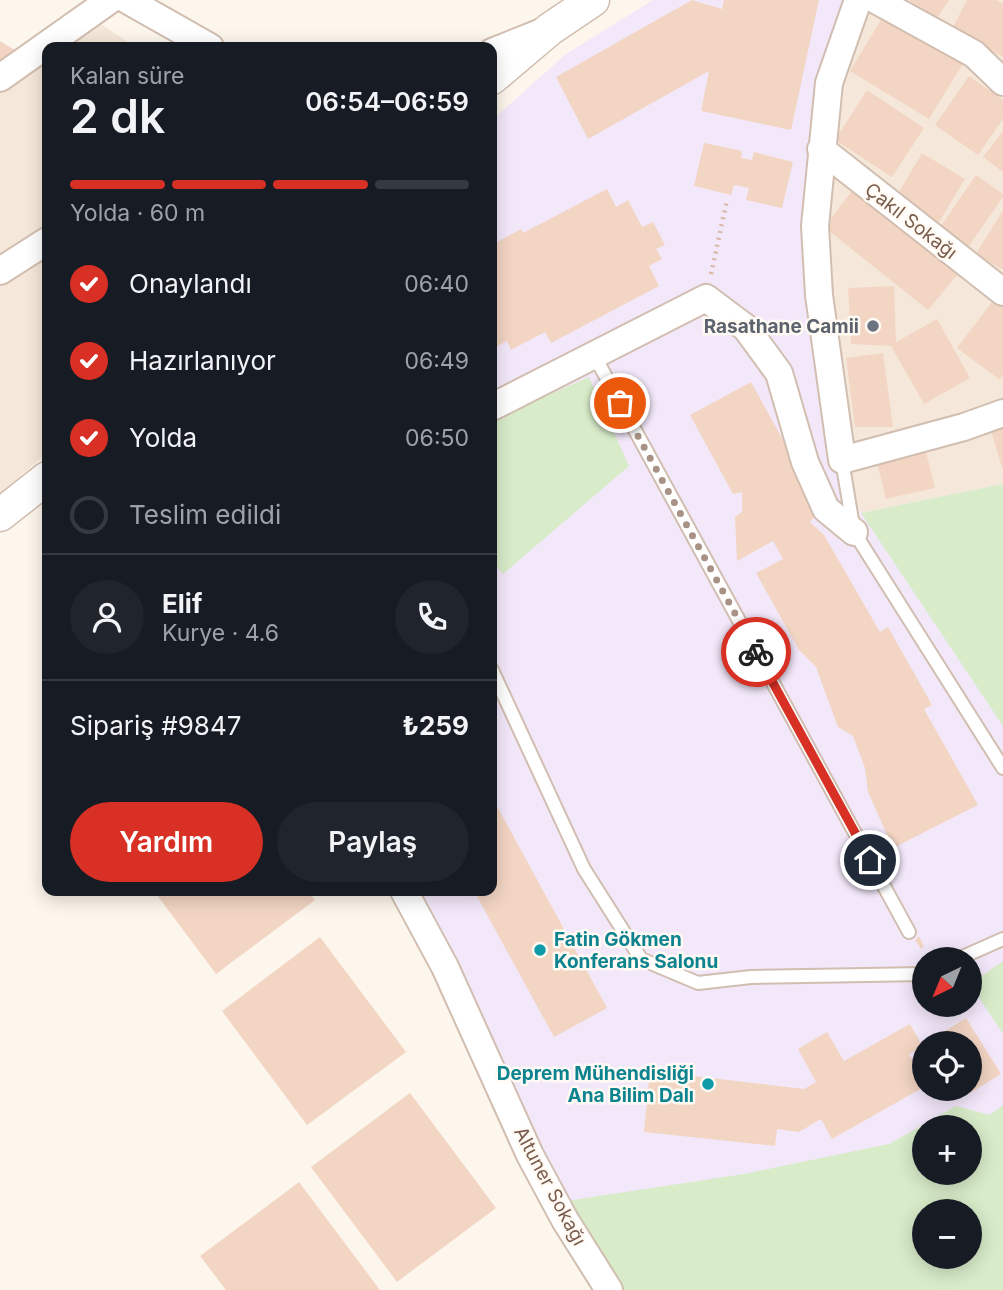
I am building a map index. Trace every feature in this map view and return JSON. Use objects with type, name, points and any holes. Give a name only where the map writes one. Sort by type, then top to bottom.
[{"type":"street","points":[[51,42],[110,0]]},
{"type":"street","points":[[127,0],[201,42]]},
{"type":"street","points":[[497,74],[550,29],[593,0]]},
{"type":"street","points":[[858,0],[829,83],[815,226],[819,295],[842,460],[964,427],[1003,412]]},
{"type":"street","points":[[876,0],[974,54],[1003,82]]},
{"type":"street","points":[[497,50],[550,29]]},
{"type":"street","points":[[0,78],[42,48]]},
{"type":"street","name":"Çakıl Sokağı","points":[[821,149],[1003,292]]},
{"type":"street","points":[[0,271],[42,244]]},
{"type":"street","points":[[497,404],[706,299],[746,327],[779,373],[805,462],[827,509],[854,532]]},
{"type":"street","points":[[0,515],[42,482]]},
{"type":"street","name":"Altuner Sokağı","points":[[407,896],[445,967],[530,1155],[565,1220],[610,1290]]},
{"type":"lane","points":[[594,355],[909,932]]},
{"type":"lane","points":[[842,460],[854,532],[1003,768]]},
{"type":"lane","points":[[497,681],[584,869],[641,959],[698,983],[751,977],[912,974]]},
{"type":"lane","points":[[982,948],[1003,939]]},
{"type":"path","points":[[706,299],[727,200]]},
{"type":"shaded area","points":[[653,0],[863,0],[803,248],[839,473],[861,513],[1003,484],[1003,1290],[566,1201],[418,896],[497,896],[497,116],[566,54]]},
{"type":"shaded area","points":[[863,0],[1003,0],[1003,484],[861,513],[839,473],[803,249]]},
{"type":"shaded area","points":[[79,9],[128,42],[42,42],[42,457],[0,495],[0,65]]},
{"type":"green space","points":[[589,377],[629,466],[503,574],[497,567],[497,418]]},
{"type":"green space","points":[[1003,484],[1003,726],[861,513]]},
{"type":"green space","points":[[1003,961],[1003,1034],[982,1002],[982,976]]},
{"type":"green space","points":[[1003,1105],[1003,1290],[620,1290],[566,1201],[744,1174],[889,1144],[912,1131],[912,1185],[982,1185],[982,1115],[940,1115],[956,1106],[990,1115]]},
{"type":"building","points":[[692,0],[722,9],[724,0],[819,0],[791,130],[701,111],[709,71],[588,139],[556,77]]},
{"type":"building","points":[[909,0],[949,0],[937,18]]},
{"type":"building","points":[[967,0],[996,0],[1003,4],[1003,57],[952,29]]},
{"type":"building","points":[[885,13],[964,62],[929,119],[850,71]]},
{"type":"building","points":[[0,41],[18,52],[0,65]]},
{"type":"building","points":[[969,76],[1003,100],[1003,119],[978,155],[935,125]]},
{"type":"building","points":[[867,90],[924,128],[892,177],[835,140]]},
{"type":"building","points":[[1003,131],[1003,172],[983,157]]},
{"type":"building","points":[[704,143],[742,151],[741,158],[752,160],[754,152],[793,162],[782,208],[746,200],[749,188],[734,185],[731,195],[694,186]]},
{"type":"building","points":[[922,153],[965,179],[939,222],[896,197]]},
{"type":"building","points":[[976,175],[1003,194],[1003,197],[969,246],[941,226]]},
{"type":"building","points":[[855,187],[962,269],[928,310],[824,227]]},
{"type":"building","points":[[607,189],[616,207],[628,200],[642,227],[653,222],[665,245],[656,249],[662,259],[649,266],[659,286],[551,343],[545,332],[511,350],[507,341],[497,346],[497,242],[521,229],[523,233]]},
{"type":"building","points":[[1003,210],[1003,270],[976,254]]},
{"type":"building","points":[[894,286],[896,342],[937,319],[970,378],[924,404],[891,346],[851,344],[848,288]]},
{"type":"building","points":[[995,298],[1003,304],[1003,375],[1000,380],[957,348]]},
{"type":"building","points":[[883,353],[893,427],[855,427],[846,358]]},
{"type":"building","points":[[751,382],[804,478],[816,515],[810,522],[824,535],[880,632],[888,627],[932,705],[924,709],[978,805],[893,848],[868,792],[865,768],[853,736],[838,727],[816,667],[799,650],[756,573],[783,559],[773,541],[737,561],[735,517],[742,512],[742,492],[733,494],[690,415]]},
{"type":"building","points":[[1003,423],[1003,468],[1002,468],[990,427]]},
{"type":"building","points":[[926,452],[935,488],[886,499],[877,463]]},
{"type":"building","name":"Fatin Gökmen Konferans Salonu","points":[[497,808],[607,1008],[554,1037],[477,896],[497,896]]},
{"type":"building","points":[[158,896],[312,896],[315,900],[216,974]]},
{"type":"building","points":[[919,936],[924,946],[920,947],[915,940]]},
{"type":"building","points":[[320,937],[406,1052],[307,1125],[222,1011]]},
{"type":"building","points":[[966,1018],[974,1031],[945,1031]]},
{"type":"building","name":"Deprem Mühendisliği Ana Bilim Dalı","points":[[910,1024],[914,1031],[912,1052],[909,1054],[912,1059],[912,1094],[832,1139],[821,1119],[799,1132],[777,1129],[775,1146],[644,1132],[650,1071],[804,1089],[816,1082],[798,1049],[827,1032],[844,1061]]},
{"type":"building","points":[[982,1044],[1001,1074],[982,1086]]},
{"type":"building","points":[[410,1093],[496,1208],[397,1282],[311,1167]]},
{"type":"building","points":[[299,1182],[380,1290],[226,1290],[200,1256]]},
{"type":"way so far","points":[[620,403],[756,652]]},
{"type":"place","name":"Rasathane Camii","points":[[873,326]]},
{"type":"place","name":"Fatin Gökmen Konferans Salonu","points":[[540,950]]},
{"type":"place","name":"Deprem Mühendisliği Ana Bilim Dalı","points":[[708,1084]]},
{"type":"route","points":[[756,652],[870,860]]}]
